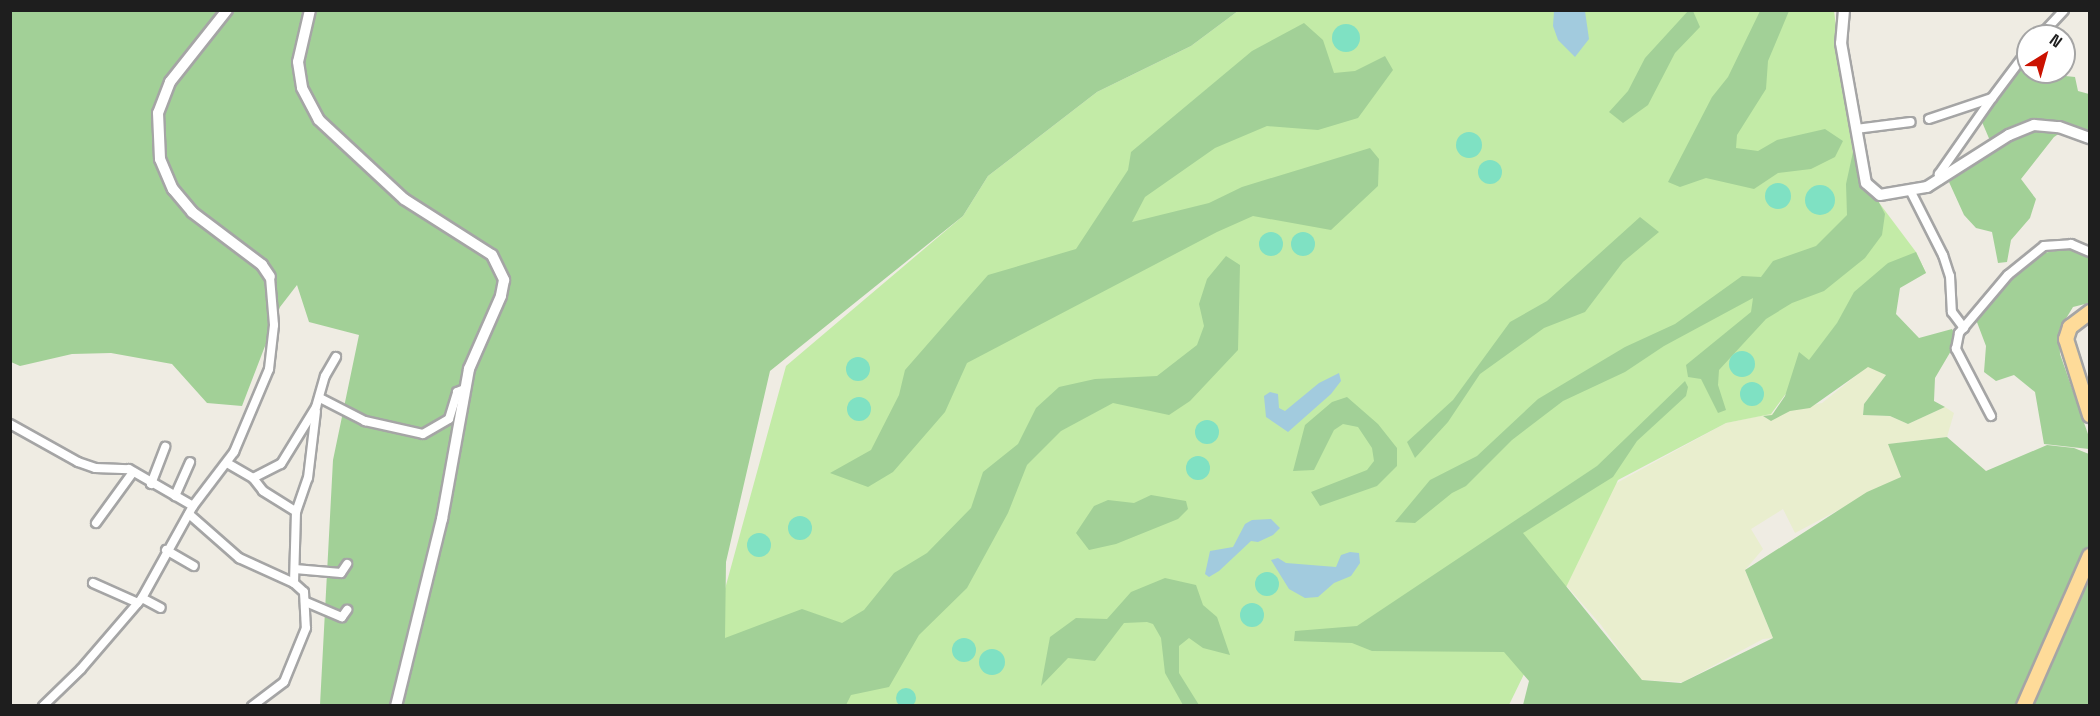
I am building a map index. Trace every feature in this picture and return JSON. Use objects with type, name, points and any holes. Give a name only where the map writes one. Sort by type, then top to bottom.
[{"type":"main road","points":[[2090,312],[2074,322],[2066,339],[2090,415]]},
{"type":"main road","points":[[2024,705],[2090,556]]},
{"type":"street","points":[[43,705],[81,669],[140,600],[166,550],[191,510],[227,463],[269,369],[274,324],[270,277],[262,265],[192,212],[173,189],[160,159],[158,113],[170,82],[227,10]]},
{"type":"street","points":[[310,10],[298,62],[302,88],[319,120],[404,199],[481,246],[500,265],[504,280],[501,296],[469,369],[442,519],[396,705]]},
{"type":"street","points":[[1844,10],[1841,44],[1866,183],[1880,195],[1911,192],[1939,180],[2009,135],[2034,125],[2059,127],[2090,138]]},
{"type":"street","points":[[2047,10],[2055,18]]},
{"type":"street","points":[[2050,24],[2064,10]]},
{"type":"street","points":[[1939,180],[1939,174],[2016,66]]},
{"type":"street","points":[[1929,119],[1992,98]]},
{"type":"street","points":[[1856,129],[1911,122]]},
{"type":"street","points":[[1911,192],[1943,255],[1950,276],[1952,312],[1964,328]]},
{"type":"street","points":[[1991,416],[1956,350],[1964,328],[2008,275],[2044,246],[2071,244],[2090,252]]},
{"type":"street","points":[[294,583],[296,512],[308,478],[318,403],[325,376],[336,357]]},
{"type":"street","points":[[318,403],[365,421],[423,434],[449,419],[456,392],[465,389]]},
{"type":"street","points":[[253,478],[281,464],[318,403]]},
{"type":"street","points":[[10,424],[78,462],[133,472],[175,496],[239,558],[294,583],[304,592],[306,628],[284,682],[252,705]]},
{"type":"street","points":[[152,484],[165,447]]},
{"type":"street","points":[[175,496],[190,462]]},
{"type":"street","points":[[227,463],[253,478],[263,491],[296,512]]},
{"type":"street","points":[[96,523],[133,472]]},
{"type":"street","points":[[166,550],[194,566]]},
{"type":"street","points":[[295,569],[341,573],[347,564]]},
{"type":"street","points":[[93,583],[161,608]]},
{"type":"street","points":[[306,602],[342,617],[347,610]]},
{"type":"green space","points":[[11,11],[1238,11],[1191,46],[1097,92],[988,176],[963,216],[770,371],[726,562],[725,638],[802,609],[842,623],[864,610],[894,573],[927,553],[971,508],[983,472],[1018,444],[1036,408],[1059,387],[1095,379],[1157,376],[1197,345],[1204,326],[1199,304],[1207,279],[1226,256],[1240,265],[1238,350],[1190,401],[1169,415],[1113,403],[1061,431],[1027,465],[1008,513],[967,588],[919,635],[889,687],[851,695],[846,705],[320,705],[333,460],[359,335],[309,322],[297,285],[280,307],[242,406],[207,403],[172,364],[111,353],[72,354],[20,366],[11,362]]},
{"type":"green space","points":[[1238,11],[1834,11],[1858,190],[1880,204],[1916,252],[1926,273],[1861,291],[1771,414],[1726,423],[1618,480],[1509,705],[755,705],[708,651],[786,366],[963,216],[988,176],[1097,92],[1191,46]]},
{"type":"green space","points":[[1688,11],[1693,11],[1700,27],[1675,53],[1648,105],[1623,123],[1609,112],[1628,91],[1645,58]]},
{"type":"green space","points":[[1760,11],[1789,11],[1768,61],[1766,89],[1737,135],[1736,148],[1758,151],[1777,140],[1825,129],[1843,141],[1835,157],[1811,169],[1778,173],[1754,189],[1706,178],[1680,187],[1668,182],[1712,97],[1728,77]]},
{"type":"green space","points":[[1304,23],[1323,40],[1334,73],[1355,71],[1385,56],[1393,70],[1358,118],[1318,130],[1267,126],[1215,148],[1145,197],[1132,222],[1209,203],[1242,187],[1370,148],[1379,159],[1378,186],[1331,230],[1253,216],[1217,232],[967,363],[945,412],[893,472],[868,487],[830,473],[871,450],[899,395],[905,370],[988,275],[1076,249],[1128,170],[1131,152],[1252,51]]},
{"type":"green space","points":[[1346,24],[1356,28],[1360,38],[1356,48],[1346,52],[1336,48],[1332,38],[1336,28]]},
{"type":"green space","points":[[2016,75],[2016,84],[2076,84],[2076,82],[2078,91],[2089,94],[2089,133],[2072,125],[2054,137],[2021,179],[2036,199],[2030,218],[2011,240],[2007,262],[1998,263],[1992,232],[1976,228],[1964,215],[1949,182],[1991,143],[1982,122]]},
{"type":"green space","points":[[1469,132],[1478,136],[1482,145],[1478,154],[1469,158],[1460,154],[1456,145],[1460,136]]},
{"type":"green space","points":[[1853,152],[1885,214],[1882,235],[1865,258],[1824,291],[1792,303],[1766,319],[1719,370],[1718,385],[1726,410],[1718,413],[1701,379],[1688,377],[1686,365],[1751,312],[1753,298],[1664,346],[1625,372],[1563,401],[1512,440],[1466,486],[1452,493],[1415,523],[1395,522],[1430,480],[1477,456],[1538,399],[1625,347],[1675,324],[1742,276],[1761,277],[1773,261],[1816,246],[1847,215],[1846,184]]},
{"type":"green space","points":[[1490,160],[1499,163],[1502,172],[1499,181],[1490,184],[1481,181],[1478,172],[1481,163]]},
{"type":"green space","points":[[1778,183],[1787,187],[1791,196],[1787,205],[1778,209],[1769,205],[1765,196],[1769,187]]},
{"type":"green space","points":[[1820,185],[1831,189],[1835,200],[1831,211],[1820,215],[1809,211],[1805,200],[1809,189]]},
{"type":"green space","points":[[1640,217],[1659,232],[1623,262],[1585,312],[1544,328],[1480,374],[1448,422],[1415,458],[1407,442],[1453,400],[1510,322],[1547,301]]},
{"type":"green space","points":[[1271,232],[1280,235],[1283,244],[1280,253],[1271,256],[1262,253],[1259,244],[1262,235]]},
{"type":"green space","points":[[1303,232],[1312,235],[1315,244],[1312,253],[1303,256],[1294,253],[1291,244],[1294,235]]},
{"type":"green space","points":[[2075,248],[2089,255],[2089,303],[2073,307],[2059,330],[2060,354],[2089,437],[2089,449],[2044,444],[2035,392],[2014,375],[1996,381],[1984,372],[1986,346],[1975,317],[2036,254]]},
{"type":"green space","points":[[1916,252],[1926,273],[1900,288],[1896,314],[1919,338],[1952,329],[1958,339],[1935,378],[1934,401],[1945,407],[1908,424],[1890,416],[1863,415],[1864,404],[1886,375],[1868,367],[1810,408],[1790,411],[1771,421],[1763,416],[1772,415],[1785,396],[1799,352],[1809,360],[1837,323],[1854,292],[1888,263]]},
{"type":"green space","points":[[1742,351],[1751,355],[1755,364],[1751,373],[1742,377],[1733,373],[1729,364],[1733,355]]},
{"type":"green space","points":[[858,357],[867,360],[870,369],[867,378],[858,381],[849,378],[846,369],[849,360]]},
{"type":"green space","points":[[1868,366],[1886,375],[1864,404],[1863,415],[1890,416],[1908,424],[1945,407],[1954,413],[1947,437],[1889,444],[1901,477],[1795,533],[1783,509],[1751,529],[1763,549],[1745,570],[1773,638],[1763,639],[1683,682],[1641,680],[1601,625],[1522,535],[1726,423],[1822,403]]},
{"type":"green space","points":[[1685,381],[1688,387],[1686,396],[1637,441],[1613,477],[1523,533],[1642,680],[1681,683],[1773,638],[1745,570],[1867,492],[1901,477],[1888,444],[1947,437],[1986,471],[2047,445],[2074,448],[2089,454],[2089,705],[1523,705],[1529,681],[1504,652],[1372,651],[1352,643],[1294,641],[1295,631],[1357,626],[1597,466]]},
{"type":"green space","points":[[1747,382],[1757,382],[1764,389],[1764,399],[1757,406],[1747,406],[1740,399],[1740,389]]},
{"type":"green space","points":[[859,397],[868,400],[871,409],[868,418],[859,421],[850,418],[847,409],[850,400]]},
{"type":"green space","points":[[1347,397],[1378,424],[1397,448],[1397,466],[1377,486],[1320,506],[1311,492],[1367,470],[1374,461],[1372,448],[1358,427],[1343,424],[1334,430],[1314,470],[1293,471],[1305,425],[1332,402]]},
{"type":"green space","points":[[1207,420],[1216,423],[1219,432],[1216,441],[1207,444],[1198,441],[1195,432],[1198,423]]},
{"type":"green space","points":[[1198,456],[1207,459],[1210,468],[1207,477],[1198,480],[1189,477],[1186,468],[1189,459]]},
{"type":"green space","points":[[1151,495],[1186,501],[1188,509],[1178,519],[1116,544],[1089,550],[1076,533],[1094,506],[1108,500],[1134,503]]},
{"type":"green space","points":[[800,516],[809,519],[812,528],[809,537],[800,540],[791,537],[788,528],[791,519]]},
{"type":"green space","points":[[759,533],[768,536],[771,545],[768,554],[759,557],[750,554],[747,545],[750,536]]},
{"type":"green space","points":[[1267,572],[1276,575],[1279,584],[1276,593],[1267,596],[1258,593],[1255,584],[1258,575]]},
{"type":"green space","points":[[1165,578],[1196,585],[1203,605],[1217,617],[1230,655],[1203,648],[1189,638],[1179,646],[1179,673],[1199,705],[1183,705],[1165,673],[1161,638],[1153,624],[1147,622],[1124,623],[1095,661],[1068,658],[1041,686],[1050,637],[1076,618],[1107,619],[1131,592]]},
{"type":"green space","points":[[1252,603],[1261,606],[1264,615],[1261,624],[1252,627],[1243,624],[1240,615],[1243,606]]},
{"type":"green space","points":[[964,638],[969,639],[975,645],[975,655],[969,661],[964,662],[959,661],[953,655],[952,650],[953,645],[959,639]]},
{"type":"green space","points":[[992,649],[1001,653],[1005,662],[1001,671],[992,675],[983,671],[979,662],[983,653]]},
{"type":"green space","points":[[902,688],[910,688],[916,694],[916,702],[910,708],[902,708],[896,702],[896,694]]},
{"type":"water","points":[[1554,11],[1585,11],[1589,39],[1575,57],[1558,40],[1553,26]]},
{"type":"water","points":[[1339,373],[1341,381],[1331,394],[1288,432],[1266,417],[1264,396],[1270,392],[1278,394],[1279,408],[1285,411],[1319,383]]},
{"type":"water","points":[[1271,519],[1280,528],[1273,535],[1258,542],[1251,541],[1219,571],[1209,577],[1205,574],[1210,551],[1233,547],[1245,524],[1252,520]]},
{"type":"water","points":[[1350,552],[1359,553],[1360,563],[1351,576],[1334,583],[1318,597],[1305,598],[1289,589],[1271,560],[1278,558],[1286,563],[1336,567],[1341,555]]}]
